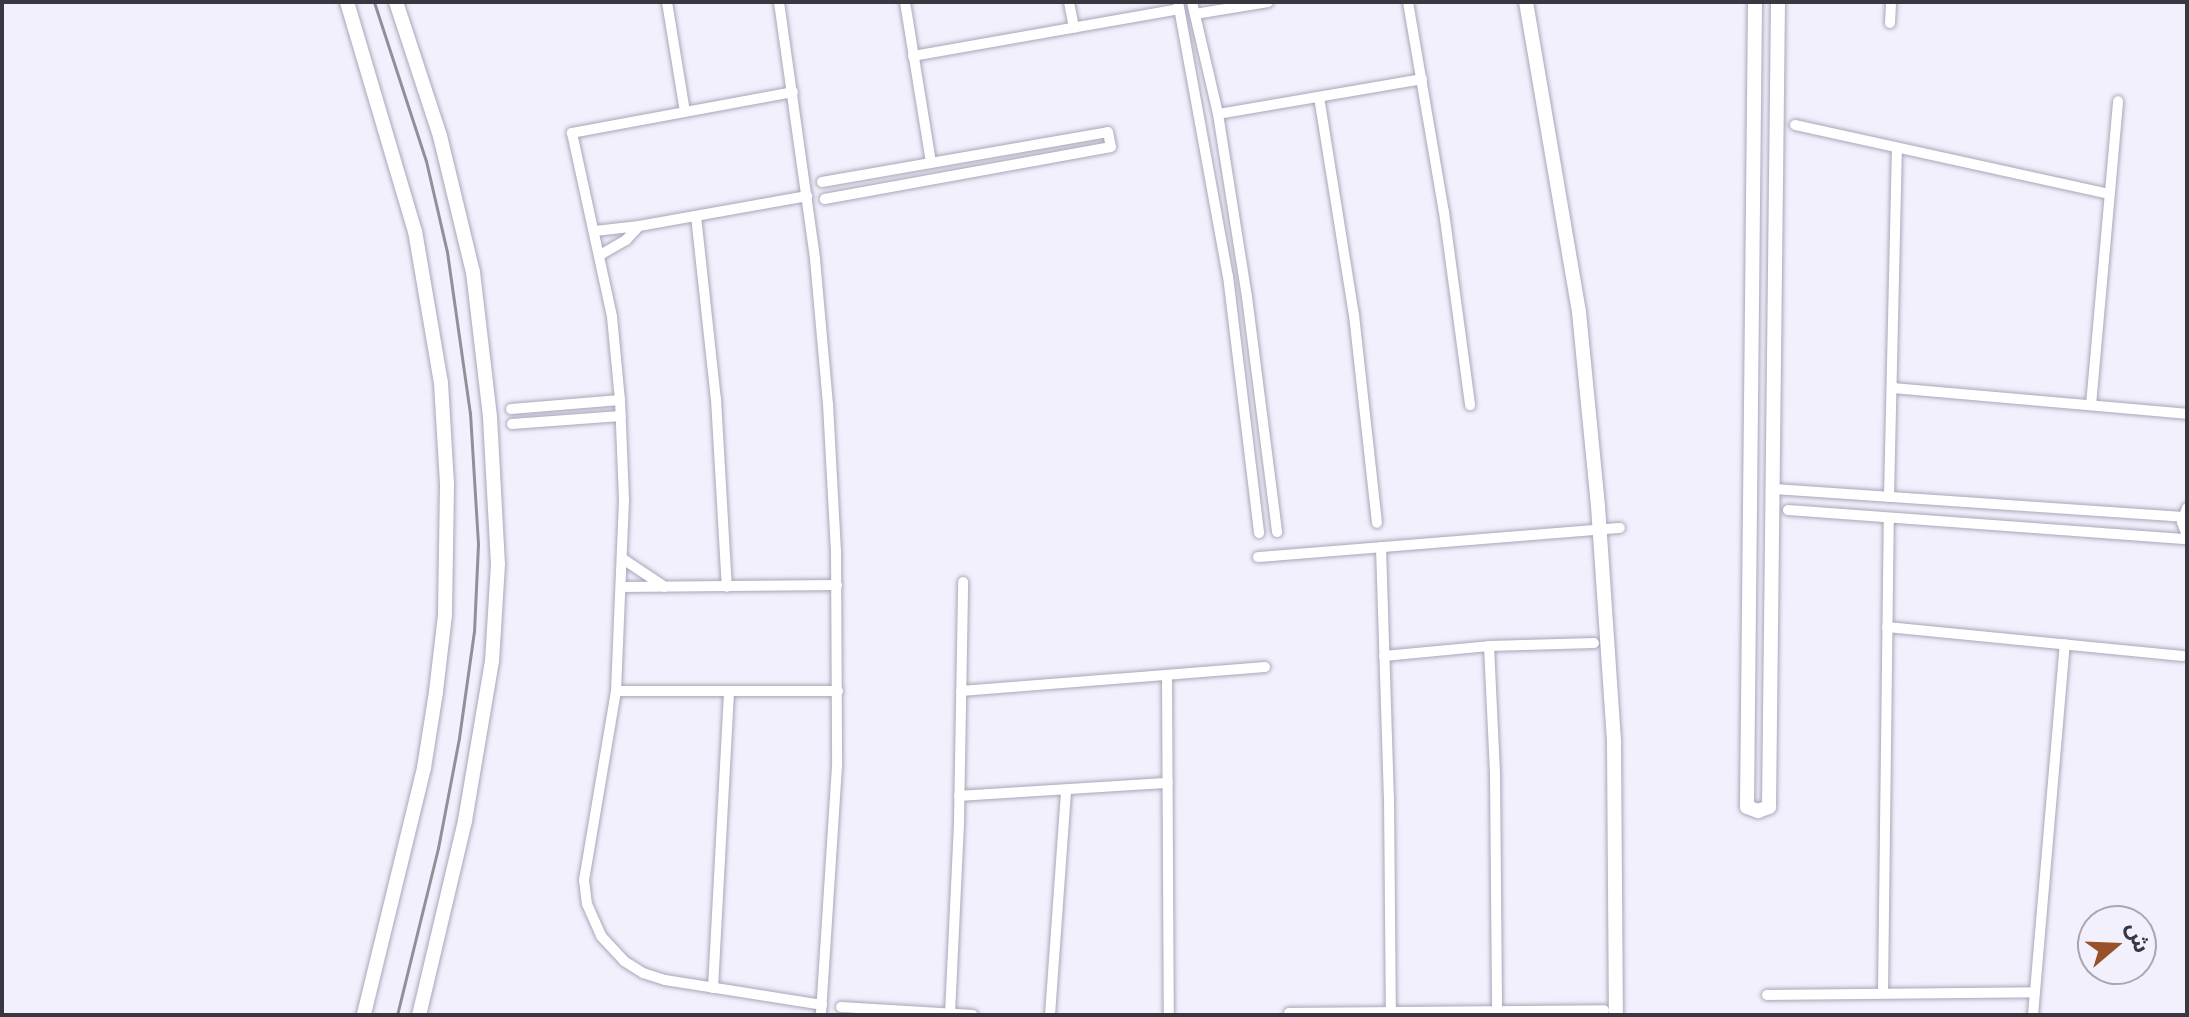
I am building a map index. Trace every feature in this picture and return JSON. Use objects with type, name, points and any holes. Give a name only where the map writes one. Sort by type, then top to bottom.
[{"type":"street","points":[[347,2],[415,231],[441,383],[447,460],[447,553],[436,692],[424,768],[364,1015]]},
{"type":"street","points":[[396,2],[440,136],[473,272],[487,374],[498,564],[492,661],[465,821],[419,1015]]},
{"type":"street","points":[[667,2],[685,112]]},
{"type":"street","points":[[779,2],[793,92],[807,196],[828,404],[837,585],[834,840],[822,1010],[665,980],[633,967],[608,945],[591,915],[585,869],[601,793],[616,691],[623,559],[621,416],[612,317],[572,133],[793,92]]},
{"type":"street","points":[[905,2],[931,163]]},
{"type":"street","points":[[1069,2],[1074,28]]},
{"type":"street","points":[[1192,2],[1218,114],[1247,297],[1277,532]]},
{"type":"street","points":[[1195,14],[1268,2]]},
{"type":"street","points":[[1408,2],[1470,405]]},
{"type":"street","points":[[1289,1013],[1610,1013],[1614,743],[1600,529],[1579,312],[1526,2]]},
{"type":"street","points":[[1755,2],[1747,807],[1758,811],[1769,807],[1778,2]]},
{"type":"street","points":[[1890,23],[1891,2]]},
{"type":"street","points":[[913,56],[1178,6],[1228,276],[1259,533]]},
{"type":"street","points":[[1218,114],[1422,79]]},
{"type":"street","points":[[1319,97],[1354,315],[1377,523]]},
{"type":"street","points":[[2091,405],[2118,101]]},
{"type":"street","points":[[1795,125],[2110,194]]},
{"type":"street","points":[[822,182],[1108,132],[1111,147],[825,199]]},
{"type":"street","points":[[1889,497],[1897,148]]},
{"type":"street","points":[[875,173],[878,189]]},
{"type":"street","points":[[595,231],[807,196]]},
{"type":"street","points":[[696,216],[716,399],[727,587]]},
{"type":"street","points":[[600,255],[626,240],[639,226]]},
{"type":"street","points":[[1752,383],[1764,387],[1776,383]]},
{"type":"street","points":[[1892,388],[2187,414]]},
{"type":"street","points":[[511,409],[620,400]]},
{"type":"street","points":[[512,424],[621,416]]},
{"type":"street","points":[[1253,483],[1271,482]]},
{"type":"street","points":[[1774,489],[2185,512],[2187,538],[1889,520],[1788,510]]},
{"type":"street","points":[[1883,992],[1889,520]]},
{"type":"street","points":[[1258,557],[1620,528]]},
{"type":"street","points":[[1381,547],[1391,1013]]},
{"type":"street","points":[[623,559],[665,587]]},
{"type":"street","points":[[950,1014],[959,796],[963,582]]},
{"type":"street","points":[[622,587],[837,585]]},
{"type":"street","points":[[1887,627],[2183,656]]},
{"type":"street","points":[[1384,656],[1489,646],[1594,643]]},
{"type":"street","points":[[2033,1015],[2065,644]]},
{"type":"street","points":[[1489,646],[1495,788],[1497,1013]]},
{"type":"street","points":[[961,691],[1265,667]]},
{"type":"street","points":[[1167,675],[1169,1015]]},
{"type":"street","points":[[616,691],[838,691]]},
{"type":"street","points":[[713,988],[729,691]]},
{"type":"street","points":[[959,796],[1168,783]]},
{"type":"street","points":[[1050,1015],[1066,790]]},
{"type":"street","points":[[1767,995],[2035,992]]},
{"type":"street","points":[[841,1007],[973,1015]]},
{"type":"railway","points":[[374,2],[426,161],[447,252],[470,413],[478,544],[474,631],[459,738],[438,848],[397,1015]]}]
